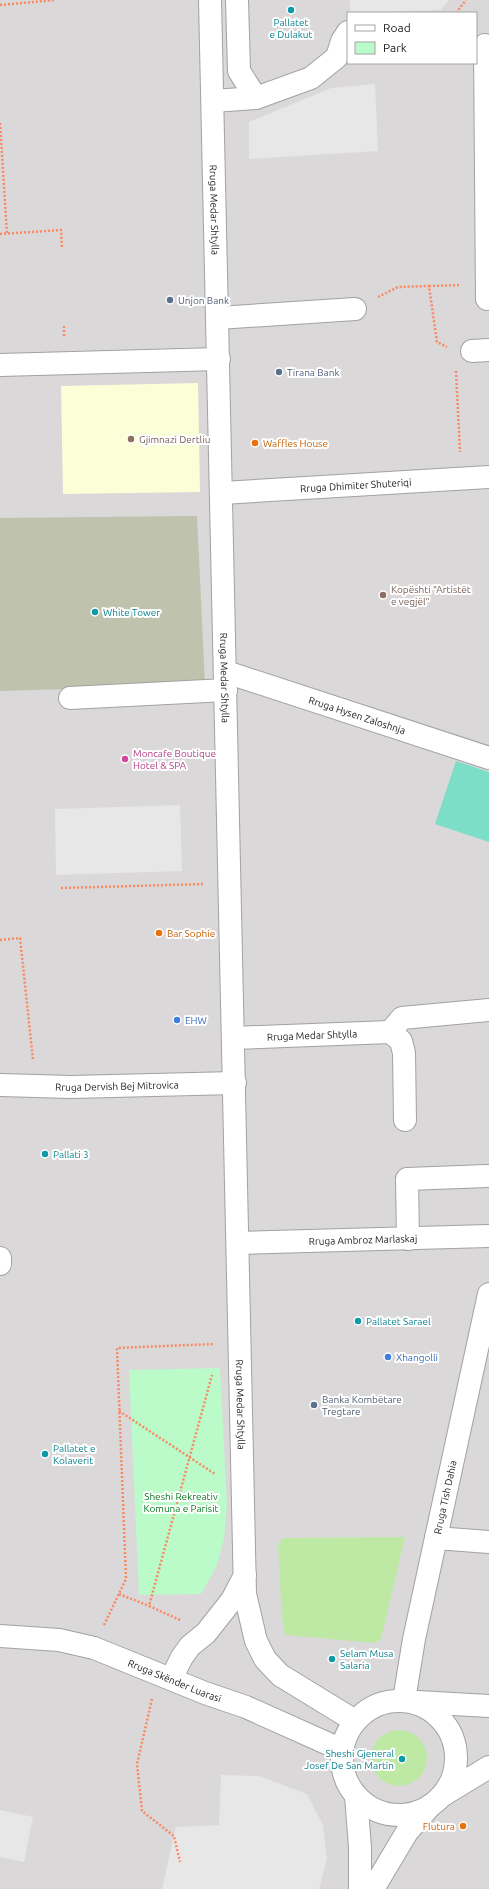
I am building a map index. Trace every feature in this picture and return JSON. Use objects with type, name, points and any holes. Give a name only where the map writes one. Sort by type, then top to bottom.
[{"type":"street","name":"Rruga Medar Shtylla","points":[[210,0],[246,1594],[256,1641],[265,1659],[280,1675],[355,1721]]},
{"type":"street","points":[[237,0],[239,71],[256,98]]},
{"type":"street","points":[[213,101],[256,98],[311,78],[337,57],[342,41],[347,34]]},
{"type":"street","points":[[483,42],[487,174],[487,292]]},
{"type":"street","points":[[218,318],[355,309]]},
{"type":"street","points":[[0,365],[219,359]]},
{"type":"street","name":"Rruga Dhimiter Shuteriqi","points":[[222,493],[489,477]]},
{"type":"street","points":[[70,698],[226,681]]},
{"type":"street","name":"Rruga Hysen Zaloshnja","points":[[226,681],[489,758]]},
{"type":"street","points":[[405,1120],[404,1054],[401,1041],[390,1032],[402,1018],[489,1010]]},
{"type":"street","name":"Rruga Medar Shtylla","points":[[233,1038],[390,1032]]},
{"type":"street","name":"Rruga Dervish Bej Mitrovica","points":[[0,1085],[36,1086],[235,1083]]},
{"type":"street","points":[[408,1239],[406,1179],[487,1176]]},
{"type":"street","name":"Rruga Ambroz Marlaskaj","points":[[238,1243],[489,1236]]},
{"type":"street","points":[[0,1258],[0,1264]]},
{"type":"street","name":"Rruga Tish Dahia","points":[[409,1701],[414,1638],[489,1294]]},
{"type":"street","points":[[436,1538],[489,1542]]},
{"type":"street","points":[[164,1676],[190,1646],[206,1633],[232,1600],[246,1574]]},
{"type":"street","name":"Rruga Skënder Luarasi","points":[[0,1636],[59,1640],[94,1648],[204,1693],[246,1707],[342,1750]]},
{"type":"street","points":[[489,1706],[409,1701],[382,1703],[367,1710],[355,1721],[346,1734],[342,1750],[344,1772],[347,1782],[356,1796],[368,1806],[384,1813],[400,1815],[416,1813],[489,1767]]},
{"type":"street","points":[[373,1889],[407,1832],[437,1800],[452,1780],[456,1765],[456,1748],[451,1733],[442,1719],[434,1712],[409,1701]]},
{"type":"street","points":[[356,1796],[360,1847],[360,1889]]},
{"type":"path","points":[[0,5],[55,0]]},
{"type":"path","points":[[457,12],[466,0]]},
{"type":"path","points":[[0,123],[7,234]]},
{"type":"path","points":[[0,234],[61,230],[62,249]]},
{"type":"path","points":[[429,286],[437,342]]},
{"type":"path","points":[[355,309],[398,287],[429,286],[487,292]]},
{"type":"path","points":[[64,326],[64,340]]},
{"type":"path","points":[[462,478],[456,394],[456,352],[480,350]]},
{"type":"path","points":[[61,888],[230,883]]},
{"type":"path","points":[[0,940],[20,938],[36,1086]]},
{"type":"path","points":[[94,1648],[126,1579],[117,1348],[240,1343]]},
{"type":"path","points":[[149,1606],[213,1374]]},
{"type":"path","points":[[119,1410],[243,1492]]},
{"type":"path","points":[[119,1594],[149,1606],[206,1633]]},
{"type":"path","points":[[164,1676],[137,1764],[142,1811],[174,1836],[180,1862]]},
{"type":"shaded area","points":[[0,0],[489,0],[489,1889],[0,1889]]},
{"type":"shaded area","points":[[350,0],[449,0],[441,10],[350,12]]},
{"type":"shaded area","points":[[375,84],[378,151],[249,159],[249,122],[331,88]]},
{"type":"shaded area","name":"Gjimnazi Dertliu","points":[[198,383],[200,492],[63,494],[61,386]]},
{"type":"shaded area","name":"White Tower","points":[[197,516],[205,685],[0,691],[0,518]]},
{"type":"shaded area","points":[[180,805],[182,871],[56,875],[55,809]]},
{"type":"shaded area","points":[[221,1775],[259,1776],[307,1794],[323,1825],[327,1859],[319,1889],[162,1889],[176,1827],[219,1825]]},
{"type":"shaded area","points":[[0,1810],[33,1817],[24,1862],[0,1857]]},
{"type":"green space","points":[[456,761],[489,772],[489,842],[435,824]]},
{"type":"green space","name":"Sheshi Rekreativ Komuna e Parisit","points":[[220,1368],[227,1505],[224,1539],[216,1568],[201,1594],[139,1595],[129,1370]]},
{"type":"green space","points":[[405,1537],[381,1639],[375,1643],[285,1634],[282,1618],[278,1545],[283,1538]]},
{"type":"green space","points":[[393,1730],[405,1730],[415,1734],[423,1742],[427,1752],[427,1764],[423,1774],[415,1782],[405,1786],[393,1786],[383,1782],[375,1774],[371,1764],[371,1752],[375,1742],[383,1734]]},
{"type":"place","name":"Pallatet e Dulakut","points":[[291,10]]},
{"type":"place","name":"Unjon Bank","points":[[170,300]]},
{"type":"place","name":"Tirana Bank","points":[[279,372]]},
{"type":"place","name":"Gjimnazi Dertliu","points":[[131,439]]},
{"type":"place","name":"Waffles House","points":[[255,443]]},
{"type":"place","name":"Kopështi \"Artistët e vegjël\"","points":[[383,595]]},
{"type":"place","name":"White Tower","points":[[95,612]]},
{"type":"place","name":"Moncafe Boutique Hotel & SPA","points":[[125,759]]},
{"type":"place","name":"Bar Sophie","points":[[159,933]]},
{"type":"place","name":"EHW","points":[[177,1020]]},
{"type":"place","name":"Pallati 3","points":[[45,1154]]},
{"type":"place","name":"Pallatet Sarael","points":[[358,1321]]},
{"type":"place","name":"Xhangolli","points":[[388,1357]]},
{"type":"place","name":"Banka Kombëtare Tregtare","points":[[314,1405]]},
{"type":"place","name":"Pallatet e Kolaverit","points":[[45,1454]]},
{"type":"place","name":"Selam Musa Salaria","points":[[332,1659]]},
{"type":"place","name":"Sheshi Gjeneral Josef De San Martin","points":[[402,1759]]},
{"type":"place","name":"Flutura","points":[[463,1826]]}]
